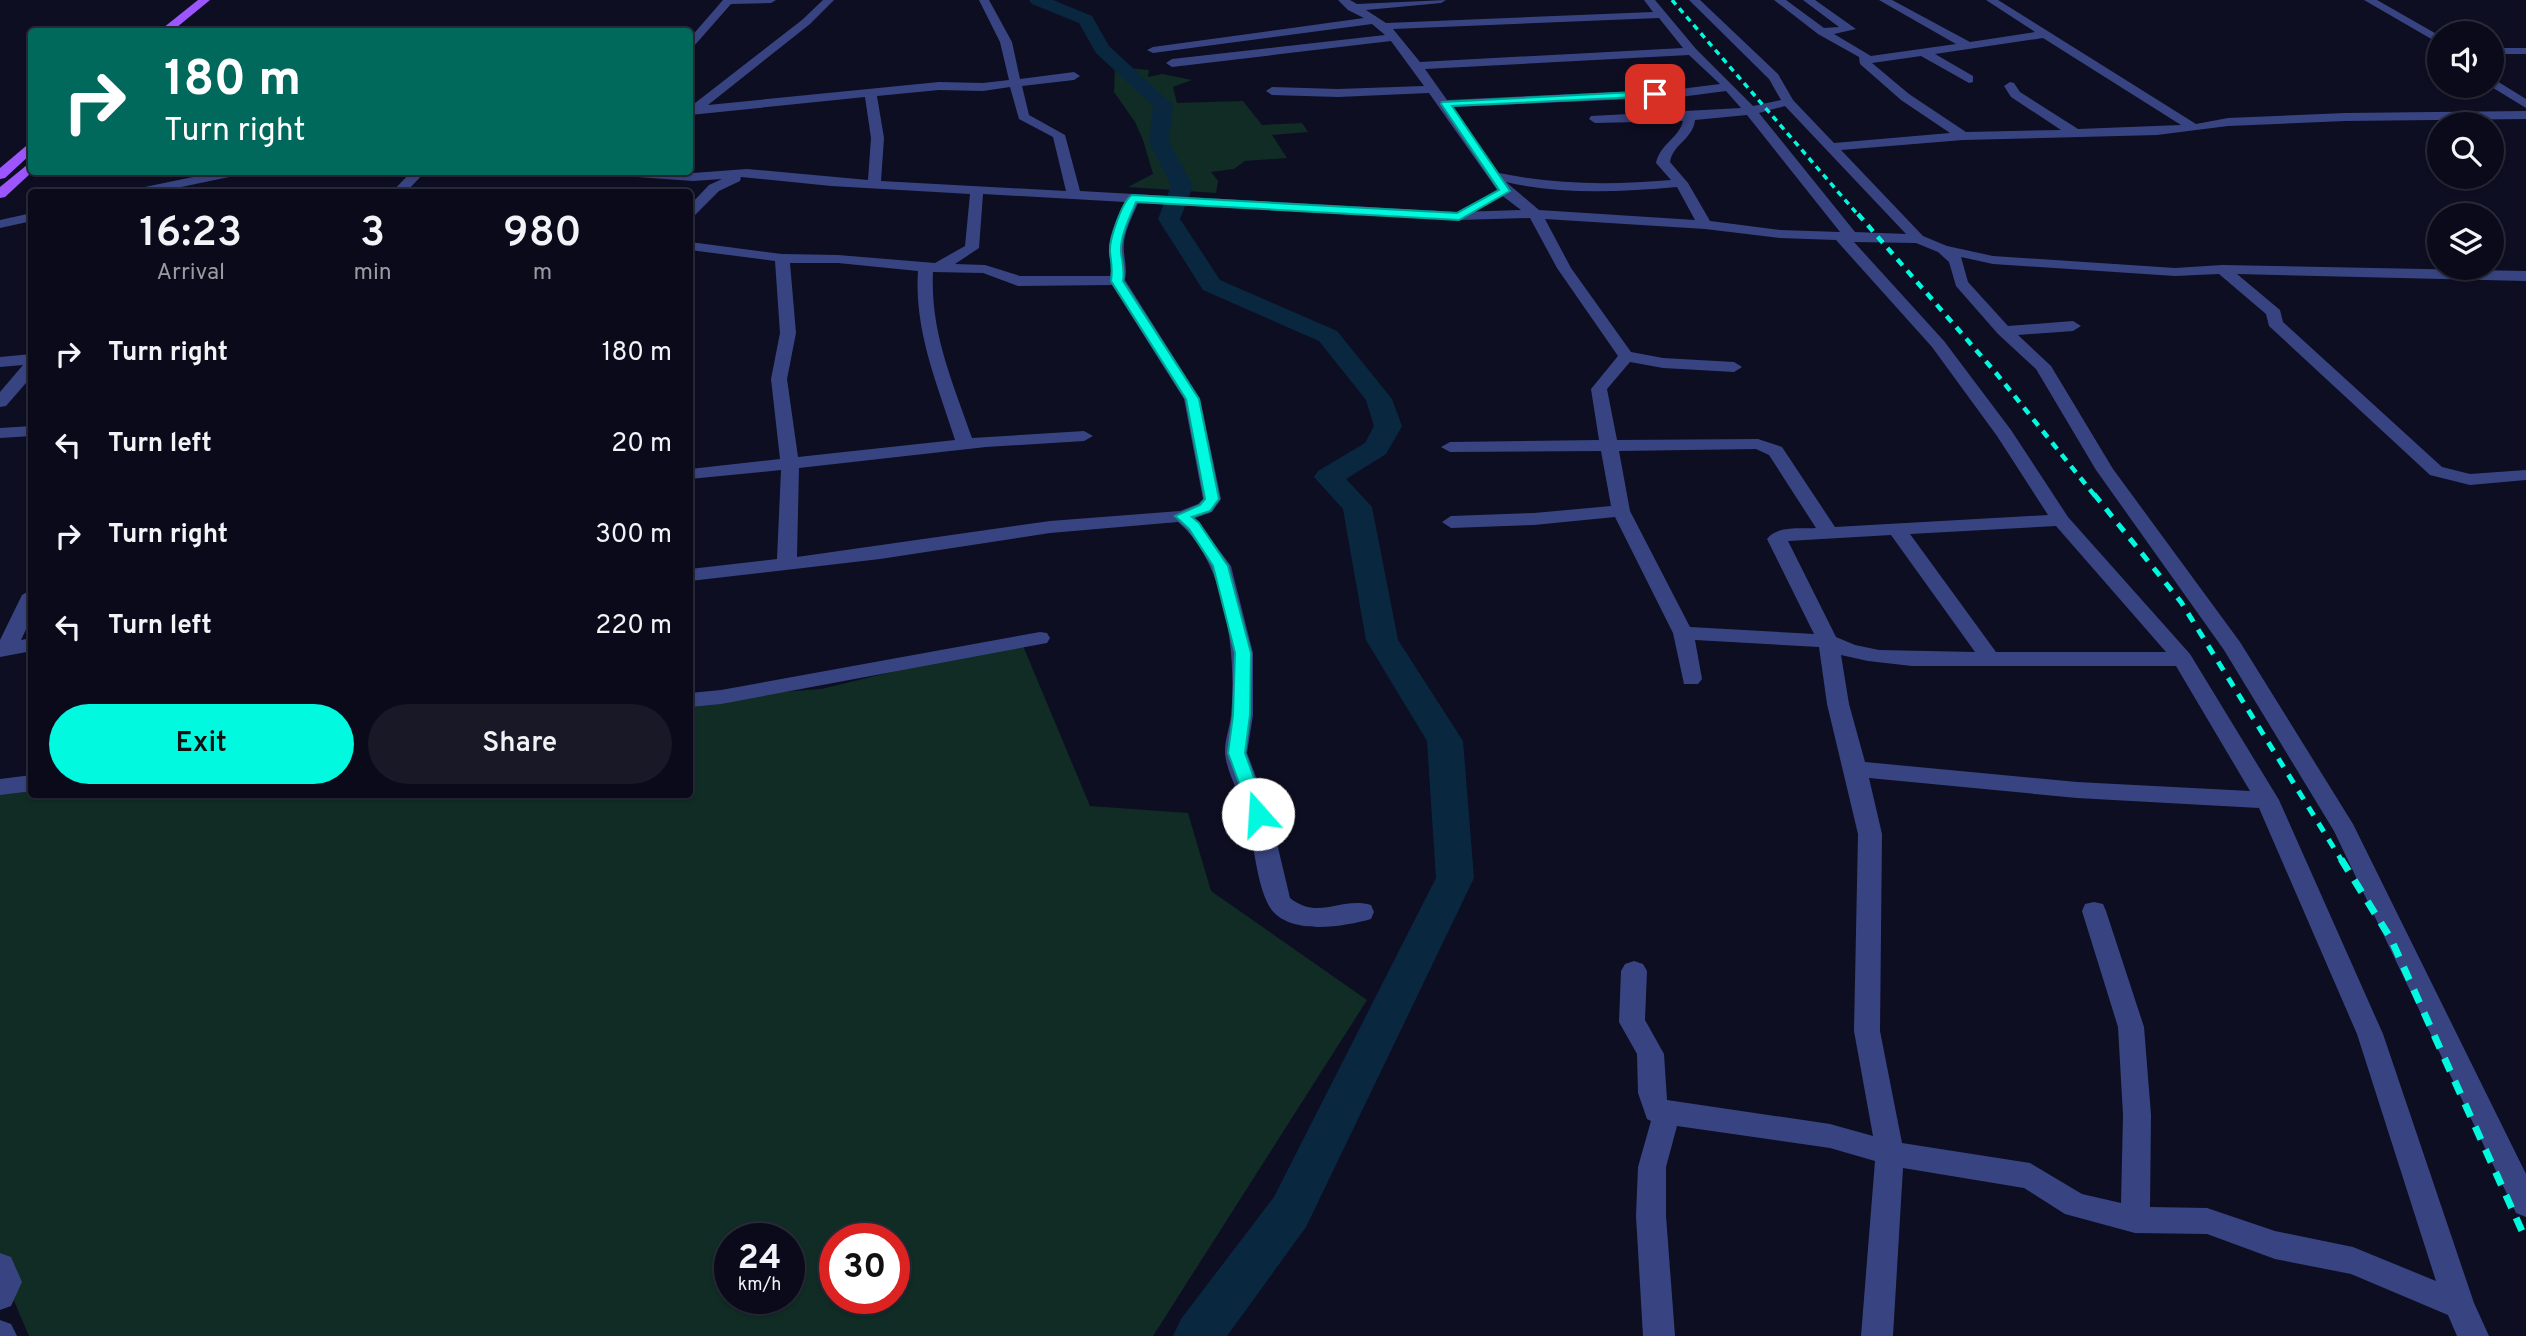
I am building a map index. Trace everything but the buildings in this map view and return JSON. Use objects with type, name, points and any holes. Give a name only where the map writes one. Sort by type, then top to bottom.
[{"type":"main road","points":[[169,28],[210,3]]},
{"type":"main road","points":[[186,28],[210,3]]},
{"type":"main road","points":[[0,174],[28,149]]},
{"type":"main road","points":[[0,194],[28,169]]},
{"type":"street","points":[[693,41],[728,1],[771,0]]},
{"type":"street","points":[[693,110],[755,64],[829,0]]},
{"type":"street","points":[[984,0],[1006,42],[1023,116],[1059,135],[1074,196]]},
{"type":"street","points":[[1347,4],[1441,0]]},
{"type":"street","points":[[1649,0],[1692,51],[1750,110],[1847,238],[1938,344],[2005,434],[2061,520],[2183,659],[2267,800],[2370,1034],[2459,1305],[2473,1336]]},
{"type":"street","points":[[1694,0],[1774,77],[1788,102],[1918,239]]},
{"type":"street","points":[[1779,0],[1822,32],[1869,60]]},
{"type":"street","points":[[1808,0],[1850,29],[1822,32]]},
{"type":"street","points":[[1884,0],[1967,45]]},
{"type":"street","points":[[1991,0],[2194,128]]},
{"type":"street","points":[[2369,0],[2427,33]]},
{"type":"street","points":[[1347,4],[1379,23],[1417,65],[1505,191],[1535,214],[1564,268],[1626,356],[1663,363],[1734,367]]},
{"type":"street","points":[[1153,50],[1379,23],[1662,15]]},
{"type":"street","points":[[1963,136],[1885,81],[1864,62],[2047,34]]},
{"type":"street","points":[[1172,63],[1394,37]]},
{"type":"street","points":[[1417,65],[1692,51]]},
{"type":"street","points":[[2504,51],[2526,51]]},
{"type":"street","points":[[1923,52],[1969,79]]},
{"type":"street","points":[[693,111],[939,86],[983,87],[1074,76]]},
{"type":"street","points":[[2010,86],[2015,94],[2075,133]]},
{"type":"street","points":[[1445,104],[1680,93],[1729,87]]},
{"type":"street","points":[[1272,91],[1338,93],[1435,89]]},
{"type":"street","points":[[2504,90],[2526,104]]},
{"type":"street","points":[[870,92],[878,124],[879,164],[874,184]]},
{"type":"street","points":[[1595,119],[1689,116],[1750,110],[1788,102]]},
{"type":"street","points":[[1830,147],[1963,136],[2194,128],[2228,122],[2332,117],[2526,115]]},
{"type":"street","points":[[1689,116],[1688,131],[1670,143],[1662,163],[1681,183],[1705,225]]},
{"type":"street","points":[[693,209],[714,188],[747,173]]},
{"type":"street","points":[[665,175],[693,177],[747,173],[1074,196],[1459,216],[1535,214],[1847,238],[1918,239],[1943,249],[1993,260],[2175,272],[2222,269],[2526,276]]},
{"type":"street","points":[[154,189],[220,175]]},
{"type":"street","points":[[403,189],[415,175]]},
{"type":"street","points":[[1495,176],[1562,188],[1619,189],[1681,183]]},
{"type":"street","points":[[693,177],[714,188]]},
{"type":"street","points":[[976,190],[972,248],[985,269]]},
{"type":"street","points":[[1459,216],[1505,191]]},
{"type":"street","points":[[693,575],[922,547],[1050,527],[1182,516],[1205,508],[1212,499],[1192,399],[1117,281],[1120,266],[1115,251],[1132,199]]},
{"type":"street","points":[[0,224],[28,218]]},
{"type":"street","points":[[693,246],[782,258],[985,269],[1018,281],[1117,281]]},
{"type":"street","points":[[965,444],[930,343],[922,297],[931,267],[972,248]]},
{"type":"street","points":[[1943,249],[1956,261],[1961,283],[2004,331],[2043,366],[2105,470],[2233,647],[2345,830],[2526,1204]]},
{"type":"street","points":[[782,258],[788,333],[779,379],[790,464],[786,562]]},
{"type":"street","points":[[2222,269],[2274,313],[2274,323],[2435,471],[2469,482],[2526,475]]},
{"type":"street","points":[[2004,331],[2073,326]]},
{"type":"street","points":[[1626,356],[1599,389],[1608,446],[1621,510],[1683,633],[1691,679]]},
{"type":"street","points":[[0,362],[28,359]]},
{"type":"street","points":[[0,402],[28,370]]},
{"type":"street","points":[[0,433],[28,431]]},
{"type":"street","points":[[693,474],[965,444],[1084,436]]},
{"type":"street","points":[[1450,447],[1768,446],[1776,451],[1829,533]]},
{"type":"street","points":[[1451,522],[1534,519],[1621,510]]},
{"type":"street","points":[[1182,516],[1194,526],[1220,566],[1243,653],[1241,715],[1236,753],[1258,814],[1279,902],[1292,913],[1314,919],[1362,912]]},
{"type":"street","points":[[1877,1336],[1890,1153],[1867,1031],[1870,834],[1838,704],[1828,641],[1777,539],[1780,536],[2061,520]]},
{"type":"street","points":[[1897,530],[1991,660]]},
{"type":"street","points":[[3,649],[28,602]]},
{"type":"street","points":[[1683,633],[1828,641],[1847,652],[1867,656],[1991,660],[2183,659]]},
{"type":"street","points":[[693,700],[722,697],[1040,638]]},
{"type":"street","points":[[3,649],[28,645]]},
{"type":"street","points":[[1856,769],[2077,790],[2267,800]]},
{"type":"street","points":[[0,787],[28,784]]},
{"type":"street","points":[[2094,911],[2131,1027],[2137,1115],[2135,1220]]},
{"type":"street","points":[[1634,971],[1632,1022],[1647,1042],[1653,1065],[1650,1095],[1657,1111],[1830,1136],[1890,1153],[2030,1176],[2075,1205],[2135,1220],[2207,1221],[2275,1245],[2353,1261],[2459,1305]]},
{"type":"street","points":[[1659,1336],[1651,1216],[1652,1167],[1667,1112]]},
{"type":"street","points":[[0,1266],[7,1282],[0,1296]]},
{"type":"green space","points":[[1115,67],[1149,70],[1148,77],[1162,74],[1192,80],[1173,87],[1177,103],[1243,101],[1262,125],[1302,123],[1308,132],[1272,135],[1287,158],[1245,161],[1234,169],[1211,172],[1218,181],[1216,193],[1128,187],[1153,174],[1135,122],[1114,92]]},
{"type":"green space","points":[[1021,641],[1090,806],[1188,813],[1211,891],[1367,1000],[1153,1336],[29,1336],[0,1268],[0,791],[28,787],[28,798],[693,798],[693,699],[821,689]]},
{"type":"waterway","points":[[1038,0],[1086,20],[1102,49],[1163,105],[1159,142],[1182,186],[1169,219],[1211,285],[1328,336],[1379,399],[1388,426],[1376,448],[1328,477],[1357,507],[1382,640],[1445,741],[1455,878],[1290,1212],[1198,1336]]},
{"type":"railway","points":[[1672,0],[1859,216]]},
{"type":"railway","points":[[1858,214],[1996,373],[2095,496]]},
{"type":"railway","points":[[2094,494],[2181,602],[2342,861]]},
{"type":"railway","points":[[2341,859],[2391,939],[2526,1240]]},
{"type":"route","points":[[1258,814],[1236,753],[1241,715],[1243,653],[1220,566],[1194,526],[1182,516],[1205,508],[1212,499],[1192,399],[1117,281],[1116,274],[1120,266],[1115,251],[1132,199],[1459,216],[1505,191],[1445,104],[1655,94]]}]
